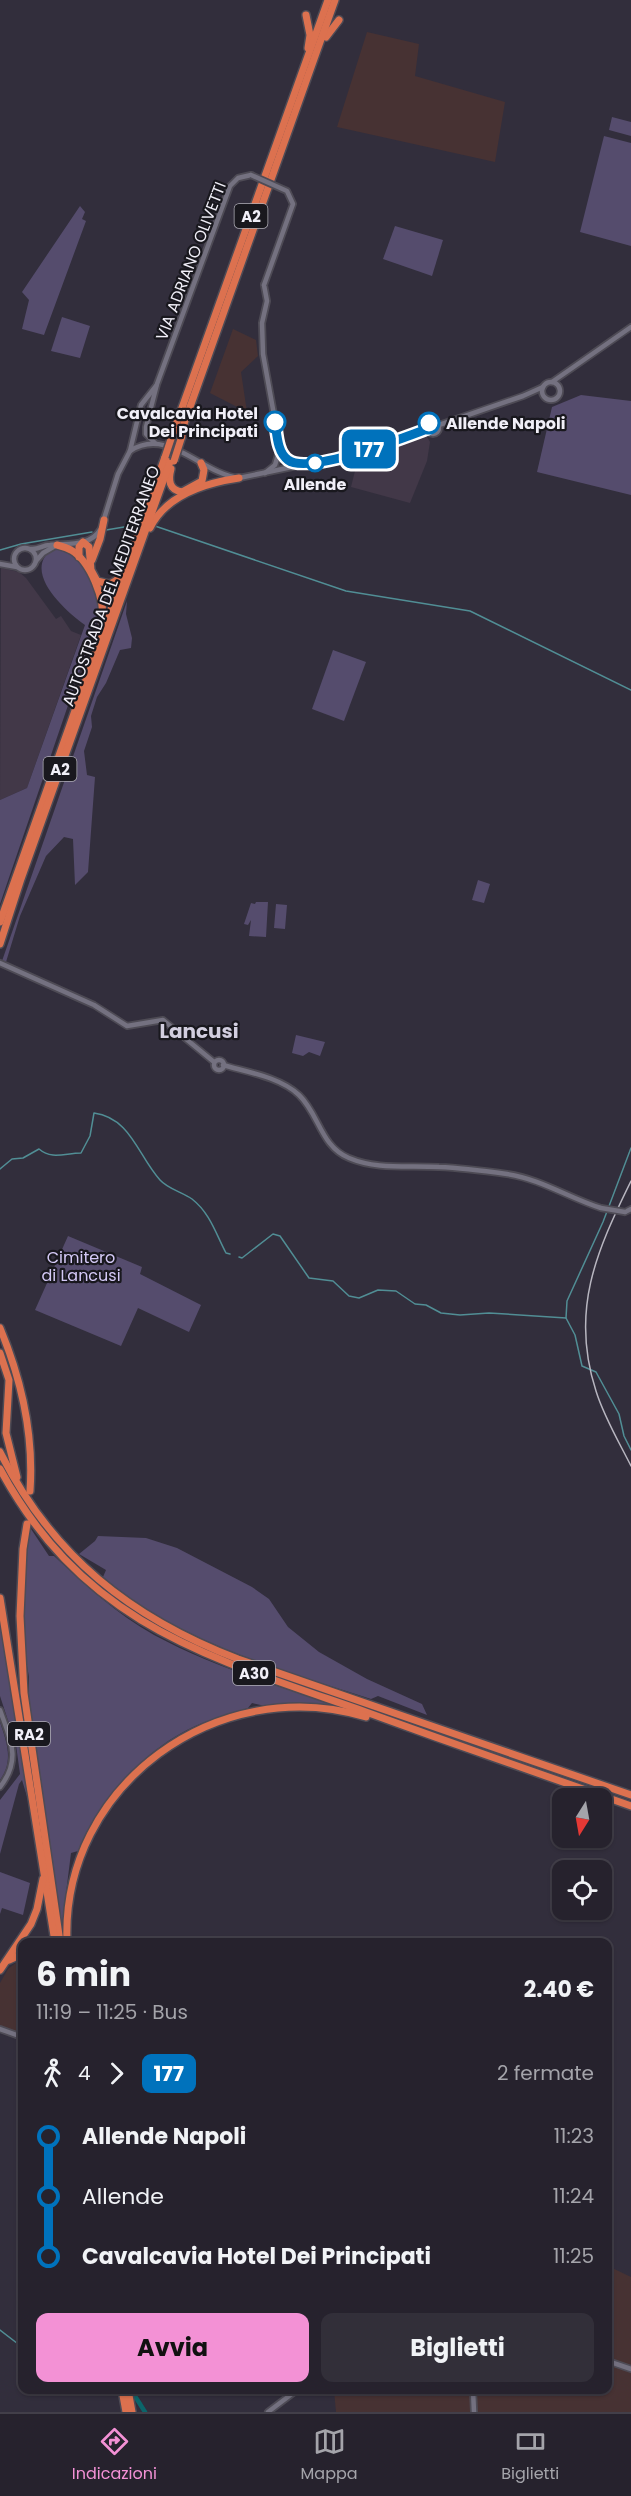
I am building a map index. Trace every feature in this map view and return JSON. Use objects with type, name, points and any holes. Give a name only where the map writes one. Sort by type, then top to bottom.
[{"type":"highway","name":"AUTOSTRADA DEL MEDITERRANEO","points":[[0,944],[170,459],[233,266],[328,0]]},
{"type":"highway","name":"AUTOSTRADA DEL MEDITERRANEO","points":[[178,435],[335,0]]},
{"type":"highway","points":[[233,266],[239,241],[308,47],[310,35],[306,15]]},
{"type":"highway","points":[[287,134],[295,122],[324,42],[339,20]]},
{"type":"highway","name":"AUTOSTRADA DEL MEDITERRANEO","points":[[0,922],[147,504],[170,459]]},
{"type":"highway","points":[[170,459],[170,485],[173,489],[182,492],[202,481],[204,470],[201,463]]},
{"type":"highway","points":[[133,566],[150,527],[161,510],[203,486],[239,478]]},
{"type":"highway","points":[[79,557],[79,548],[83,542],[89,547],[91,570],[97,581],[110,584],[117,580],[147,504]]},
{"type":"highway","points":[[90,562],[103,531],[104,520]]},
{"type":"highway","points":[[57,545],[70,550],[79,557],[98,588],[103,614],[65,734]]},
{"type":"highway","points":[[0,1328],[15,1368],[28,1420],[32,1470],[30,1491]]},
{"type":"highway","points":[[0,1353],[9,1380],[6,1434],[12,1463],[17,1478],[47,1524],[48,1530]]},
{"type":"highway","name":"A30","points":[[0,1452],[26,1500],[79,1568]]},
{"type":"highway","name":"A30","points":[[0,1469],[32,1522],[94,1583],[147,1625],[206,1655],[631,1806]]},
{"type":"highway","name":"RA2","points":[[27,1524],[23,1549],[20,1616],[24,1693],[59,1938]]},
{"type":"highway","name":"A30","points":[[94,1583],[153,1619],[205,1646],[631,1795]]},
{"type":"highway","name":"RA2","points":[[0,1598],[54,1938]]},
{"type":"highway","points":[[0,1615],[7,1637]]},
{"type":"highway","points":[[67,1938],[73,1884],[88,1840],[100,1818],[117,1793],[134,1774],[153,1757],[181,1738],[222,1720],[277,1708],[334,1711],[429,1735]]},
{"type":"highway","points":[[22,1938],[32,1924],[45,1874]]},
{"type":"highway","points":[[1,1968],[18,1944]]},
{"type":"highway","points":[[1,1968],[18,1955]]},
{"type":"highway","points":[[124,2394],[126,2412]]},
{"type":"highway","points":[[129,2394],[132,2412]]},
{"type":"street","name":"VIA ADRIANO OLIVETTI","points":[[156,443],[149,438],[146,427],[157,384],[230,186],[238,178],[251,175],[287,191],[293,204],[264,285],[267,301],[262,322],[263,354],[280,448]]},
{"type":"street","points":[[130,451],[142,445],[156,443],[185,453],[224,475],[239,478],[350,455],[427,429],[432,422],[439,425],[543,387],[631,327]]},
{"type":"street","points":[[523,396],[544,397],[550,401],[557,399],[568,370]]},
{"type":"street","points":[[552,382],[560,387]]},
{"type":"street","points":[[0,563],[14,557],[19,550],[83,542],[98,534],[115,483],[130,451],[141,405],[157,384]]},
{"type":"street","points":[[543,387],[544,397]]},
{"type":"street","points":[[427,429],[429,433],[436,434],[439,431],[439,425]]},
{"type":"street","points":[[280,448],[290,461],[309,465]]},
{"type":"street","points":[[260,475],[275,465],[280,448]]},
{"type":"street","points":[[0,563],[22,570],[30,570],[47,549],[57,545]]},
{"type":"street","points":[[31,549],[36,556],[36,561]]},
{"type":"street","points":[[14,557],[17,567]]},
{"type":"street","points":[[1,963],[94,1005],[127,1026],[162,1020],[214,1062],[217,1070],[223,1065],[289,1087],[306,1103],[330,1145],[337,1153],[351,1160],[389,1166],[440,1167],[510,1175],[529,1179],[601,1208],[631,1214]]},
{"type":"street","points":[[625,1212],[631,1209]]},
{"type":"street","points":[[0,1710],[13,1752],[10,1769],[0,1787]]},
{"type":"street","points":[[0,2029],[18,2036]]},
{"type":"street","points":[[612,2362],[631,2369]]},
{"type":"street","points":[[268,2412],[292,2394]]},
{"type":"street","points":[[473,2394],[474,2412]]},
{"type":"shaded area","points":[[367,32],[419,44],[415,76],[505,102],[495,162],[337,127]]},
{"type":"shaded area","points":[[233,329],[256,340],[258,356],[241,372],[247,412],[210,393]]},
{"type":"shaded area","points":[[426,435],[430,442],[427,461],[410,503],[351,487],[358,459]]},
{"type":"shaded area","points":[[1,568],[19,572],[56,619],[61,616],[71,631],[81,635],[27,788],[0,800]]},
{"type":"shaded area","points":[[17,1962],[18,2033],[0,2026],[0,1983],[8,1969]]},
{"type":"shaded area","points":[[612,2268],[631,2277],[631,2412],[336,2412],[334,2394],[612,2394]]},
{"type":"green space","points":[[612,117],[631,122],[631,136],[609,130]]},
{"type":"green space","points":[[604,136],[631,143],[631,246],[580,232]]},
{"type":"green space","points":[[80,206],[85,212],[82,219],[86,221],[44,335],[22,329],[29,300],[22,292]]},
{"type":"green space","points":[[395,226],[443,240],[432,276],[383,259]]},
{"type":"green space","points":[[62,317],[90,326],[80,358],[51,351]]},
{"type":"green space","points":[[581,395],[631,401],[631,495],[537,472],[552,407]]},
{"type":"green space","points":[[54,548],[73,554],[80,561],[91,580],[101,609],[0,904],[0,800],[27,788],[85,625],[57,600],[43,578],[42,567],[45,557]]},
{"type":"green space","points":[[127,601],[126,614],[132,638],[131,648],[120,650],[106,683],[97,697],[91,716],[92,727],[84,751],[87,775],[95,777],[88,872],[75,885],[73,839],[64,837],[46,856],[20,916],[6,962],[2,961]]},
{"type":"green space","points":[[333,650],[366,662],[344,721],[312,709]]},
{"type":"green space","points":[[478,880],[490,884],[484,903],[472,900]]},
{"type":"green space","points":[[268,902],[266,937],[249,936],[251,920],[248,925],[244,924],[251,903]]},
{"type":"green space","points":[[276,904],[287,905],[285,929],[274,928]]},
{"type":"green space","points":[[296,1035],[325,1042],[320,1056],[309,1052],[303,1056],[292,1053]]},
{"type":"green space","name":"Cimitero di Lancusi","points":[[68,1236],[142,1267],[140,1274],[201,1305],[189,1332],[138,1308],[121,1346],[35,1310]]},
{"type":"green space","points":[[31,1529],[49,1556],[54,1556],[114,1608],[140,1627],[175,1646],[219,1665],[333,1704],[335,1707],[265,1706],[252,1703],[248,1708],[209,1720],[187,1730],[151,1753],[110,1797],[78,1851],[71,1853],[62,1925],[29,1715],[29,1677],[24,1649],[24,1613],[28,1538]]},
{"type":"green space","points":[[98,1536],[146,1538],[177,1548],[252,1587],[269,1599],[288,1627],[319,1652],[367,1679],[422,1704],[427,1715],[378,1696],[371,1699],[266,1664],[196,1636],[164,1619],[132,1600],[103,1577],[106,1570],[79,1554]]},
{"type":"green space","points":[[0,1621],[29,1803],[22,1780],[0,1854],[0,1800],[20,1774],[16,1745],[0,1696]]},
{"type":"green space","points":[[0,1722],[7,1745],[8,1759],[0,1780]]},
{"type":"green space","points":[[0,1872],[30,1883],[23,1915],[2,1908],[0,1914]]},
{"type":"waterway","points":[[155,526],[346,591],[470,611],[631,690]]},
{"type":"waterway","points":[[106,530],[124,527]]},
{"type":"waterway","points":[[0,550],[21,544],[92,532]]},
{"type":"waterway","points":[[0,1169],[12,1159],[23,1158],[39,1149],[54,1155],[81,1153],[90,1136],[94,1113],[107,1116],[117,1122],[133,1139],[160,1180],[192,1199],[204,1211],[226,1253],[230,1254]]},
{"type":"waterway","points":[[631,1148],[603,1222],[567,1301],[566,1318],[575,1335],[582,1366],[596,1372],[619,1414],[624,1436],[631,1450]]},
{"type":"waterway","points":[[239,1257],[242,1258],[273,1234],[280,1236],[309,1278],[333,1281],[349,1296],[359,1298],[378,1290],[396,1291],[415,1304],[426,1305],[441,1313],[460,1315],[489,1313],[566,1318]]},
{"type":"waterway","points":[[0,2330],[18,2344]]},
{"type":"waterway","points":[[134,2394],[145,2412]]},
{"type":"railway","points":[[631,1181],[598,1258],[586,1308],[589,1362],[596,1391],[607,1420],[631,1466]]},
{"type":"bus line","name":"177","points":[[275,422],[280,448],[285,458],[294,463],[309,465],[350,455],[427,429],[429,423]]},
{"type":"place","name":"Cavalcavia Hotel Dei Principati","points":[[275,422]]},
{"type":"place","name":"Allende Napoli","points":[[429,423]]},
{"type":"place","name":"Allende","points":[[315,463]]},
{"type":"district","name":"Lancusi","points":[[199,1031]]}]
